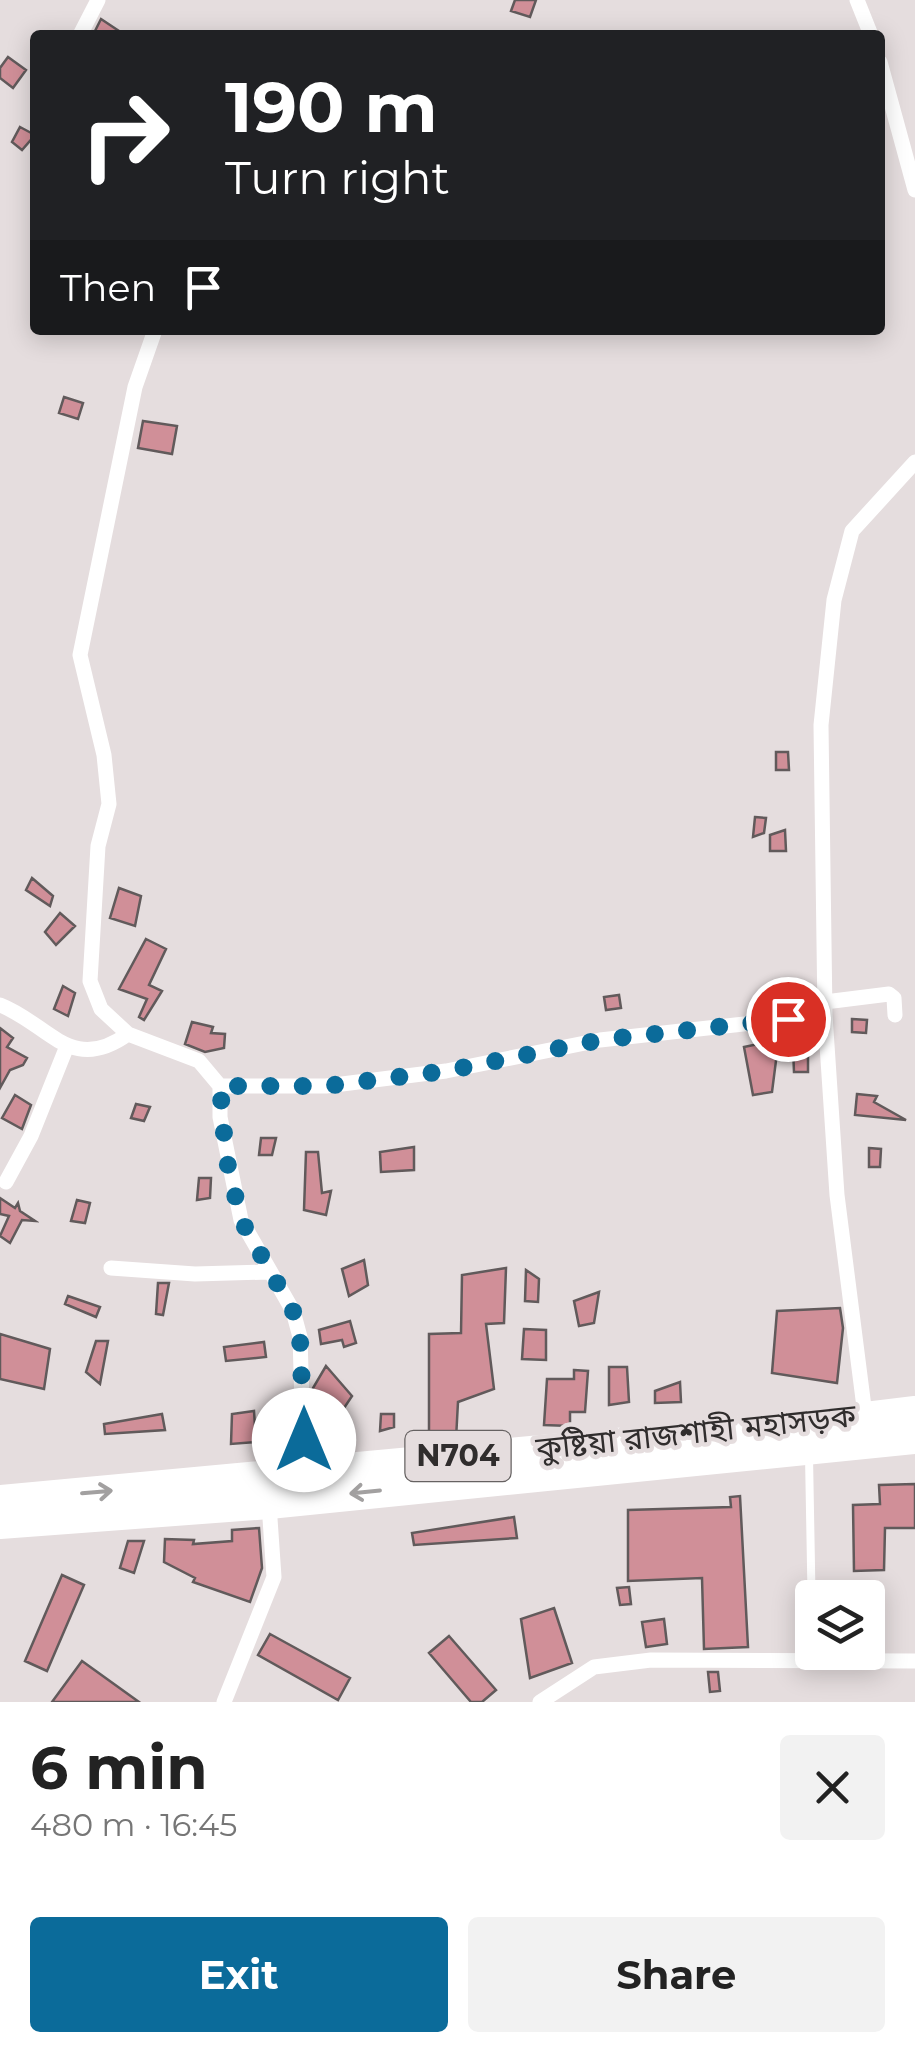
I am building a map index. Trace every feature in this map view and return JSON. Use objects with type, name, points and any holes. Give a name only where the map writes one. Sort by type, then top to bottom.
[{"type":"highway","name":"কুষ্টিয়া রাজশাহী মহাসড়ক","points":[[0,1500],[215,1494],[270,1504],[770,1440],[865,1415],[915,1411]]},
{"type":"highway","name":"কুষ্টিয়া রাজশাহী মহাসড়ক","points":[[0,1524],[215,1494],[304,1471],[770,1440],[810,1448],[915,1439]]},
{"type":"street","points":[[83,30],[98,0]]},
{"type":"street","points":[[857,0],[868,30]]},
{"type":"street","points":[[885,80],[915,190]]},
{"type":"street","points":[[152,335],[135,386],[80,655],[104,755],[109,804],[98,846],[90,981],[101,1009],[128,1034],[198,1060],[220,1086],[223,1137],[241,1220],[293,1311],[300,1337],[304,1471]]},
{"type":"street","points":[[865,1415],[837,1194],[825,1008],[821,725],[834,600],[852,531],[915,462]]},
{"type":"street","points":[[220,1086],[326,1086],[446,1071],[600,1040],[825,1008],[889,994],[896,1003],[895,1015]]},
{"type":"street","points":[[0,1005],[67,1046],[94,1050],[111,1046],[128,1034]]},
{"type":"street","points":[[6,1182],[31,1136],[67,1046]]},
{"type":"street","points":[[111,1268],[195,1274],[269,1272]]},
{"type":"street","points":[[224,1702],[274,1577],[270,1504]]},
{"type":"street","points":[[540,1702],[594,1667],[651,1660],[795,1657]]},
{"type":"street","points":[[885,1660],[915,1661]]},
{"type":"lane","points":[[810,1448],[812,1580]]},
{"type":"building","points":[[515,0],[536,0],[530,17],[511,11]]},
{"type":"building","points":[[101,19],[118,30],[96,30]]},
{"type":"building","points":[[8,57],[26,70],[13,88],[0,78],[0,68]]},
{"type":"building","points":[[20,127],[30,132],[30,141],[22,150],[12,142]]},
{"type":"building","points":[[64,397],[83,403],[78,419],[59,413]]},
{"type":"building","points":[[143,421],[177,426],[172,454],[138,448]]},
{"type":"building","points":[[776,752],[788,752],[789,770],[776,770]]},
{"type":"building","points":[[755,817],[766,818],[764,833],[753,837]]},
{"type":"building","points":[[785,830],[786,851],[770,851],[770,835]]},
{"type":"building","points":[[32,878],[53,896],[50,906],[26,890]]},
{"type":"building","points":[[119,888],[141,896],[135,926],[110,918]]},
{"type":"building","points":[[60,913],[75,926],[56,945],[45,932]]},
{"type":"building","points":[[146,939],[166,949],[149,985],[162,991],[144,1020],[139,1017],[147,999],[119,989]]},
{"type":"building","points":[[63,986],[75,993],[68,1016],[54,1009]]},
{"type":"building","points":[[619,995],[621,1008],[606,1010],[604,997]]},
{"type":"building","points":[[852,1019],[867,1020],[866,1033],[852,1032]]},
{"type":"building","points":[[192,1022],[213,1027],[211,1033],[225,1034],[224,1048],[205,1052],[185,1044]]},
{"type":"building","points":[[0,1028],[13,1038],[7,1047],[27,1058],[23,1065],[10,1070],[0,1088]]},
{"type":"building","points":[[778,1045],[772,1092],[753,1095],[744,1047]]},
{"type":"building","points":[[793,1048],[808,1048],[808,1072],[794,1072]]},
{"type":"building","points":[[857,1094],[877,1096],[874,1102],[906,1120],[855,1115]]},
{"type":"building","points":[[15,1095],[31,1105],[22,1129],[2,1118]]},
{"type":"building","points":[[136,1104],[150,1107],[144,1121],[131,1118]]},
{"type":"building","points":[[261,1138],[276,1138],[272,1155],[259,1155]]},
{"type":"building","points":[[414,1147],[414,1170],[381,1172],[380,1152]]},
{"type":"building","points":[[869,1148],[881,1149],[880,1167],[869,1167]]},
{"type":"building","points":[[306,1152],[318,1152],[322,1193],[331,1191],[326,1215],[304,1210]]},
{"type":"building","points":[[199,1178],[211,1178],[210,1198],[197,1200]]},
{"type":"building","points":[[0,1198],[15,1208],[18,1203],[20,1211],[35,1221],[22,1220],[10,1243],[0,1236],[9,1216],[0,1214]]},
{"type":"building","points":[[77,1200],[90,1203],[85,1223],[71,1221]]},
{"type":"building","points":[[364,1260],[368,1285],[349,1296],[342,1269]]},
{"type":"building","points":[[506,1268],[504,1323],[486,1324],[494,1389],[458,1402],[456,1439],[429,1439],[429,1334],[461,1333],[462,1275]]},
{"type":"building","points":[[526,1270],[539,1279],[538,1302],[525,1301]]},
{"type":"building","points":[[158,1283],[169,1283],[163,1315],[156,1314]]},
{"type":"building","points":[[599,1292],[594,1323],[579,1326],[574,1301]]},
{"type":"building","points":[[68,1296],[100,1307],[96,1317],[65,1304]]},
{"type":"building","points":[[840,1308],[843,1328],[837,1383],[772,1373],[777,1311]]},
{"type":"building","points":[[350,1321],[356,1343],[344,1347],[342,1340],[321,1344],[319,1330]]},
{"type":"building","points":[[524,1329],[546,1330],[546,1360],[522,1359]]},
{"type":"building","points":[[0,1334],[50,1349],[44,1389],[0,1379]]},
{"type":"building","points":[[96,1341],[108,1341],[100,1384],[86,1372]]},
{"type":"building","points":[[264,1342],[266,1357],[226,1361],[224,1347]]},
{"type":"building","points":[[326,1366],[352,1396],[340,1414],[342,1445],[314,1445],[314,1422],[335,1424],[313,1401],[313,1388]]},
{"type":"building","points":[[609,1367],[627,1367],[629,1402],[609,1405]]},
{"type":"building","points":[[574,1370],[588,1371],[585,1412],[570,1412],[570,1426],[544,1425],[547,1379],[574,1379]]},
{"type":"building","points":[[680,1382],[681,1402],[655,1403],[655,1391]]},
{"type":"building","points":[[254,1411],[256,1442],[231,1444],[232,1414]]},
{"type":"building","points":[[162,1414],[165,1430],[105,1434],[104,1424]]},
{"type":"building","points":[[381,1414],[394,1414],[394,1427],[380,1431]]},
{"type":"building","points":[[915,1484],[915,1528],[885,1528],[884,1570],[854,1571],[853,1505],[880,1504],[879,1485]]},
{"type":"building","points":[[740,1496],[748,1647],[704,1649],[702,1578],[628,1581],[628,1510],[731,1507],[730,1497]]},
{"type":"building","points":[[514,1517],[517,1538],[414,1545],[412,1533]]},
{"type":"building","points":[[259,1528],[262,1568],[250,1602],[193,1582],[195,1578],[164,1562],[165,1539],[194,1540],[193,1544],[232,1541],[232,1530]]},
{"type":"building","points":[[128,1541],[144,1541],[134,1573],[120,1568]]},
{"type":"building","points":[[62,1575],[84,1585],[47,1671],[25,1661]]},
{"type":"building","points":[[629,1587],[631,1604],[620,1605],[617,1588]]},
{"type":"building","points":[[554,1608],[572,1663],[530,1678],[521,1619]]},
{"type":"building","points":[[664,1619],[667,1644],[646,1647],[642,1622]]},
{"type":"building","points":[[270,1634],[350,1678],[338,1700],[258,1655]]},
{"type":"building","points":[[449,1636],[496,1690],[482,1702],[471,1702],[429,1653]]},
{"type":"building","points":[[82,1661],[139,1702],[52,1702]]},
{"type":"building","points":[[708,1672],[718,1672],[720,1691],[710,1692]]},
{"type":"route","points":[[304,1440],[300,1337],[293,1311],[241,1220],[226,1157],[220,1086],[326,1086],[446,1071],[600,1040],[788,1019]]}]
